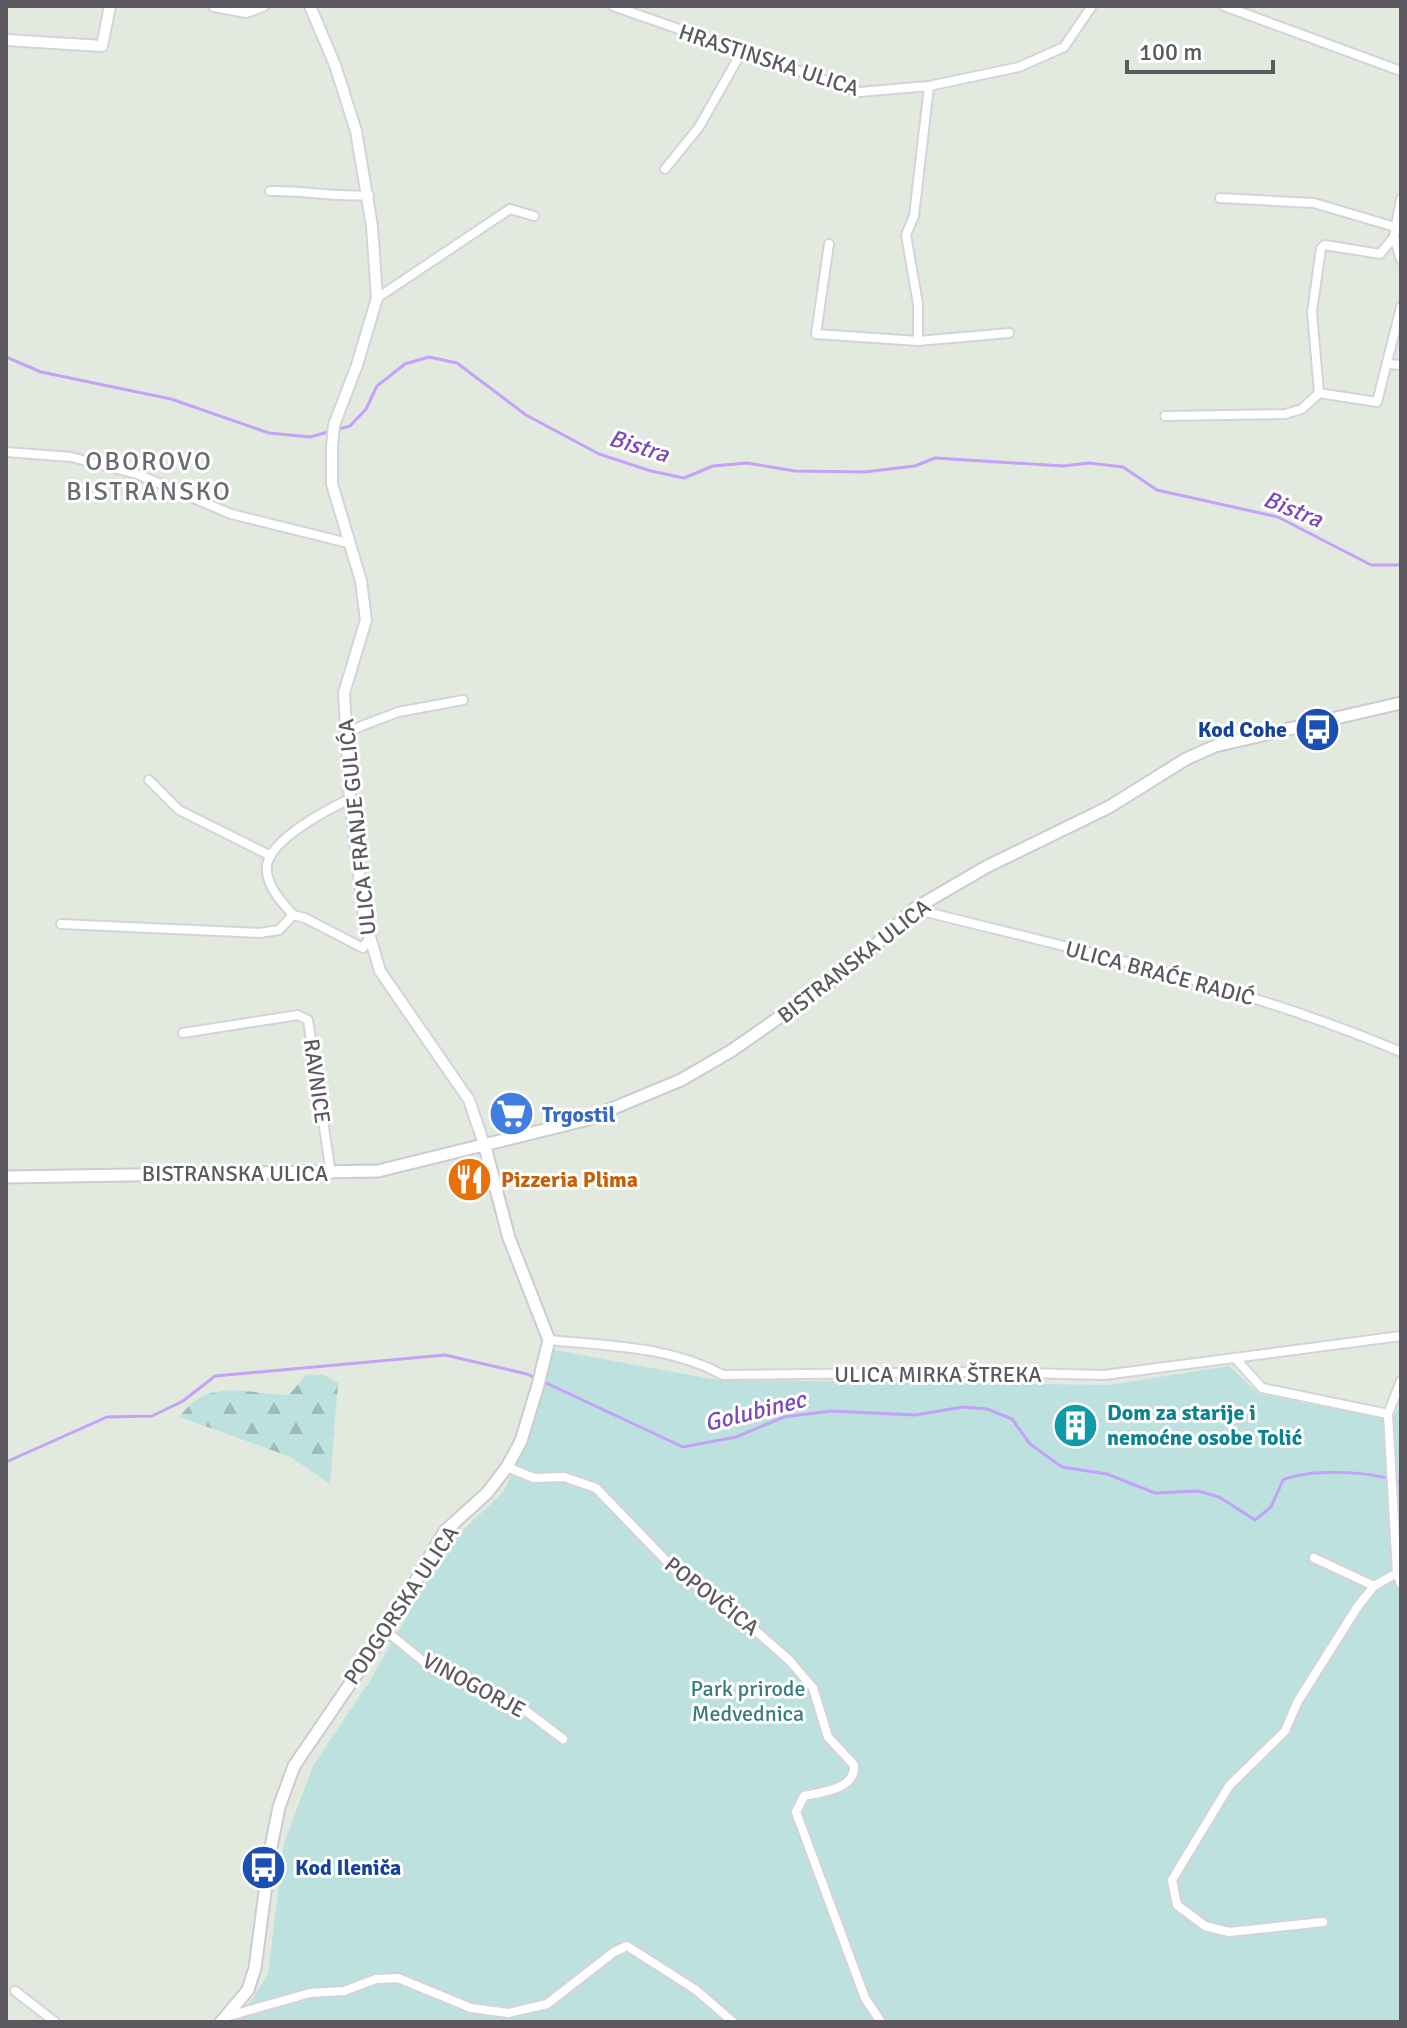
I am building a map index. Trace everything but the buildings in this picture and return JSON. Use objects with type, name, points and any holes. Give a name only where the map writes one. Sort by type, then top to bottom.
[{"type":"main road","name":"BISTRANSKA ULICA","points":[[6,1177],[378,1171],[585,1120],[681,1080],[756,1035],[854,965],[914,909],[986,867],[1109,807],[1186,759],[1215,746],[1401,703]]},
{"type":"main road","points":[[485,1147],[509,1238],[549,1340]]},
{"type":"main road","name":"PODGORSKA ULICA","points":[[225,2019],[248,1990],[255,1968],[279,1807],[302,1749],[386,1631],[445,1531],[487,1493],[507,1467],[521,1441],[549,1340]]},
{"type":"street","points":[[6,40],[102,46],[110,6]]},
{"type":"street","points":[[214,6],[246,12],[263,6]]},
{"type":"street","name":"ULICA FRANJE GULIĆA","points":[[310,6],[335,65],[356,131],[369,195],[377,298],[333,436],[332,484],[361,581],[366,620],[344,693],[350,799],[368,940],[380,971],[469,1100],[485,1147]]},
{"type":"street","name":"HRASTINSKA ULICA","points":[[613,6],[859,92],[929,86],[1019,67],[1064,47],[1092,6]]},
{"type":"street","points":[[1224,6],[1401,71]]},
{"type":"street","points":[[665,169],[699,127],[741,53]]},
{"type":"street","points":[[918,341],[918,304],[906,235],[914,216],[929,86]]},
{"type":"street","points":[[270,191],[304,190],[343,197],[369,195]]},
{"type":"street","points":[[1220,198],[1314,203],[1394,232]]},
{"type":"street","points":[[1319,393],[1312,312],[1318,259],[1325,245],[1380,254],[1394,232],[1401,199]]},
{"type":"street","points":[[377,298],[510,209],[534,216]]},
{"type":"street","points":[[1394,232],[1401,260]]},
{"type":"street","points":[[829,244],[816,334],[918,341],[1009,333]]},
{"type":"street","points":[[1319,393],[1377,402],[1401,307]]},
{"type":"street","points":[[1388,364],[1401,365]]},
{"type":"street","points":[[1165,416],[1285,414],[1302,409],[1319,393]]},
{"type":"street","points":[[6,452],[71,457],[137,474],[231,514],[348,543]]},
{"type":"street","points":[[346,732],[398,712],[463,700]]},
{"type":"street","points":[[149,780],[179,810],[271,856]]},
{"type":"street","points":[[350,799],[302,824],[271,856],[267,865],[272,889],[293,915],[316,923],[363,948],[368,940]]},
{"type":"street","name":"ULICA BRAĆE RADIĆ","points":[[914,909],[1260,1001],[1352,1031],[1401,1052]]},
{"type":"street","points":[[61,924],[260,933],[279,930],[293,915]]},
{"type":"street","name":"RAVNICE","points":[[183,1033],[298,1015],[308,1020],[331,1174]]},
{"type":"street","name":"ULICA MIRKA ŠTREKA","points":[[549,1340],[647,1350],[695,1360],[723,1375],[983,1372],[1104,1375],[1401,1336]]},
{"type":"street","points":[[1235,1358],[1262,1388],[1388,1414]]},
{"type":"street","points":[[1401,1381],[1388,1414],[1397,1573],[1401,1584]]},
{"type":"street","name":"POPOVČICA","points":[[507,1467],[534,1478],[564,1477],[596,1488],[678,1573],[722,1601],[789,1660],[813,1688],[828,1737],[854,1765],[855,1773],[848,1783],[804,1796],[796,1812],[865,1998],[881,2022]]},
{"type":"street","points":[[1314,1558],[1374,1586]]},
{"type":"street","points":[[1323,1922],[1229,1932],[1205,1926],[1177,1905],[1172,1880],[1229,1786],[1285,1731],[1298,1701],[1374,1586],[1397,1573]]},
{"type":"street","name":"VINOGORJE","points":[[386,1631],[434,1670],[526,1711],[563,1739]]},
{"type":"street","points":[[225,2019],[310,1993],[344,1991],[376,1979],[398,1978],[471,2008],[508,2013],[547,2004],[614,1952],[627,1946],[696,1990],[733,2022]]},
{"type":"street","points":[[15,1991],[55,2022]]},
{"type":"green space","name":"Park prirode Medvednica","points":[[554,1350],[717,1380],[1109,1385],[1229,1366],[1259,1394],[1392,1420],[1401,1403],[1401,2022],[238,2022],[268,1974],[284,1843],[313,1766],[371,1679],[446,1547],[504,1491],[533,1427]]},
{"type":"green space","points":[[306,1375],[324,1375],[338,1383],[330,1484],[291,1457],[180,1417],[202,1397],[215,1392],[289,1395]]},
{"type":"waterway","name":"Bistra","points":[[6,357],[41,372],[171,399],[269,433],[310,437],[350,426],[366,409],[377,386],[405,364],[429,357],[457,363],[526,415],[599,454],[651,471],[684,478],[713,466],[747,463],[795,471],[864,472],[915,466],[935,458],[1123,467],[1157,490],[1278,517],[1371,565],[1401,565]]},
{"type":"waterway","name":"Golubinec","points":[[6,1462],[107,1417],[152,1416],[183,1401],[215,1376],[445,1355],[527,1374],[683,1447],[736,1437],[784,1417],[831,1411],[915,1415],[963,1407],[987,1409],[1012,1419],[1030,1444],[1062,1467],[1107,1474],[1155,1493],[1198,1491],[1219,1497],[1255,1520],[1271,1507],[1283,1480],[1295,1476],[1342,1472],[1401,1482]]},
{"type":"place","name":"Kod Cohe","points":[[1318,729]]},
{"type":"place","name":"Trgostil","points":[[511,1114]]},
{"type":"place","name":"Pizzeria Plima","points":[[470,1179]]},
{"type":"place","name":"Dom za starije i nemoćne osobe Tolić","points":[[1076,1425]]},
{"type":"place","name":"Kod Ileniča","points":[[264,1867]]},
{"type":"district","name":"OBOROVO BISTRANSKO","points":[[149,477]]}]
